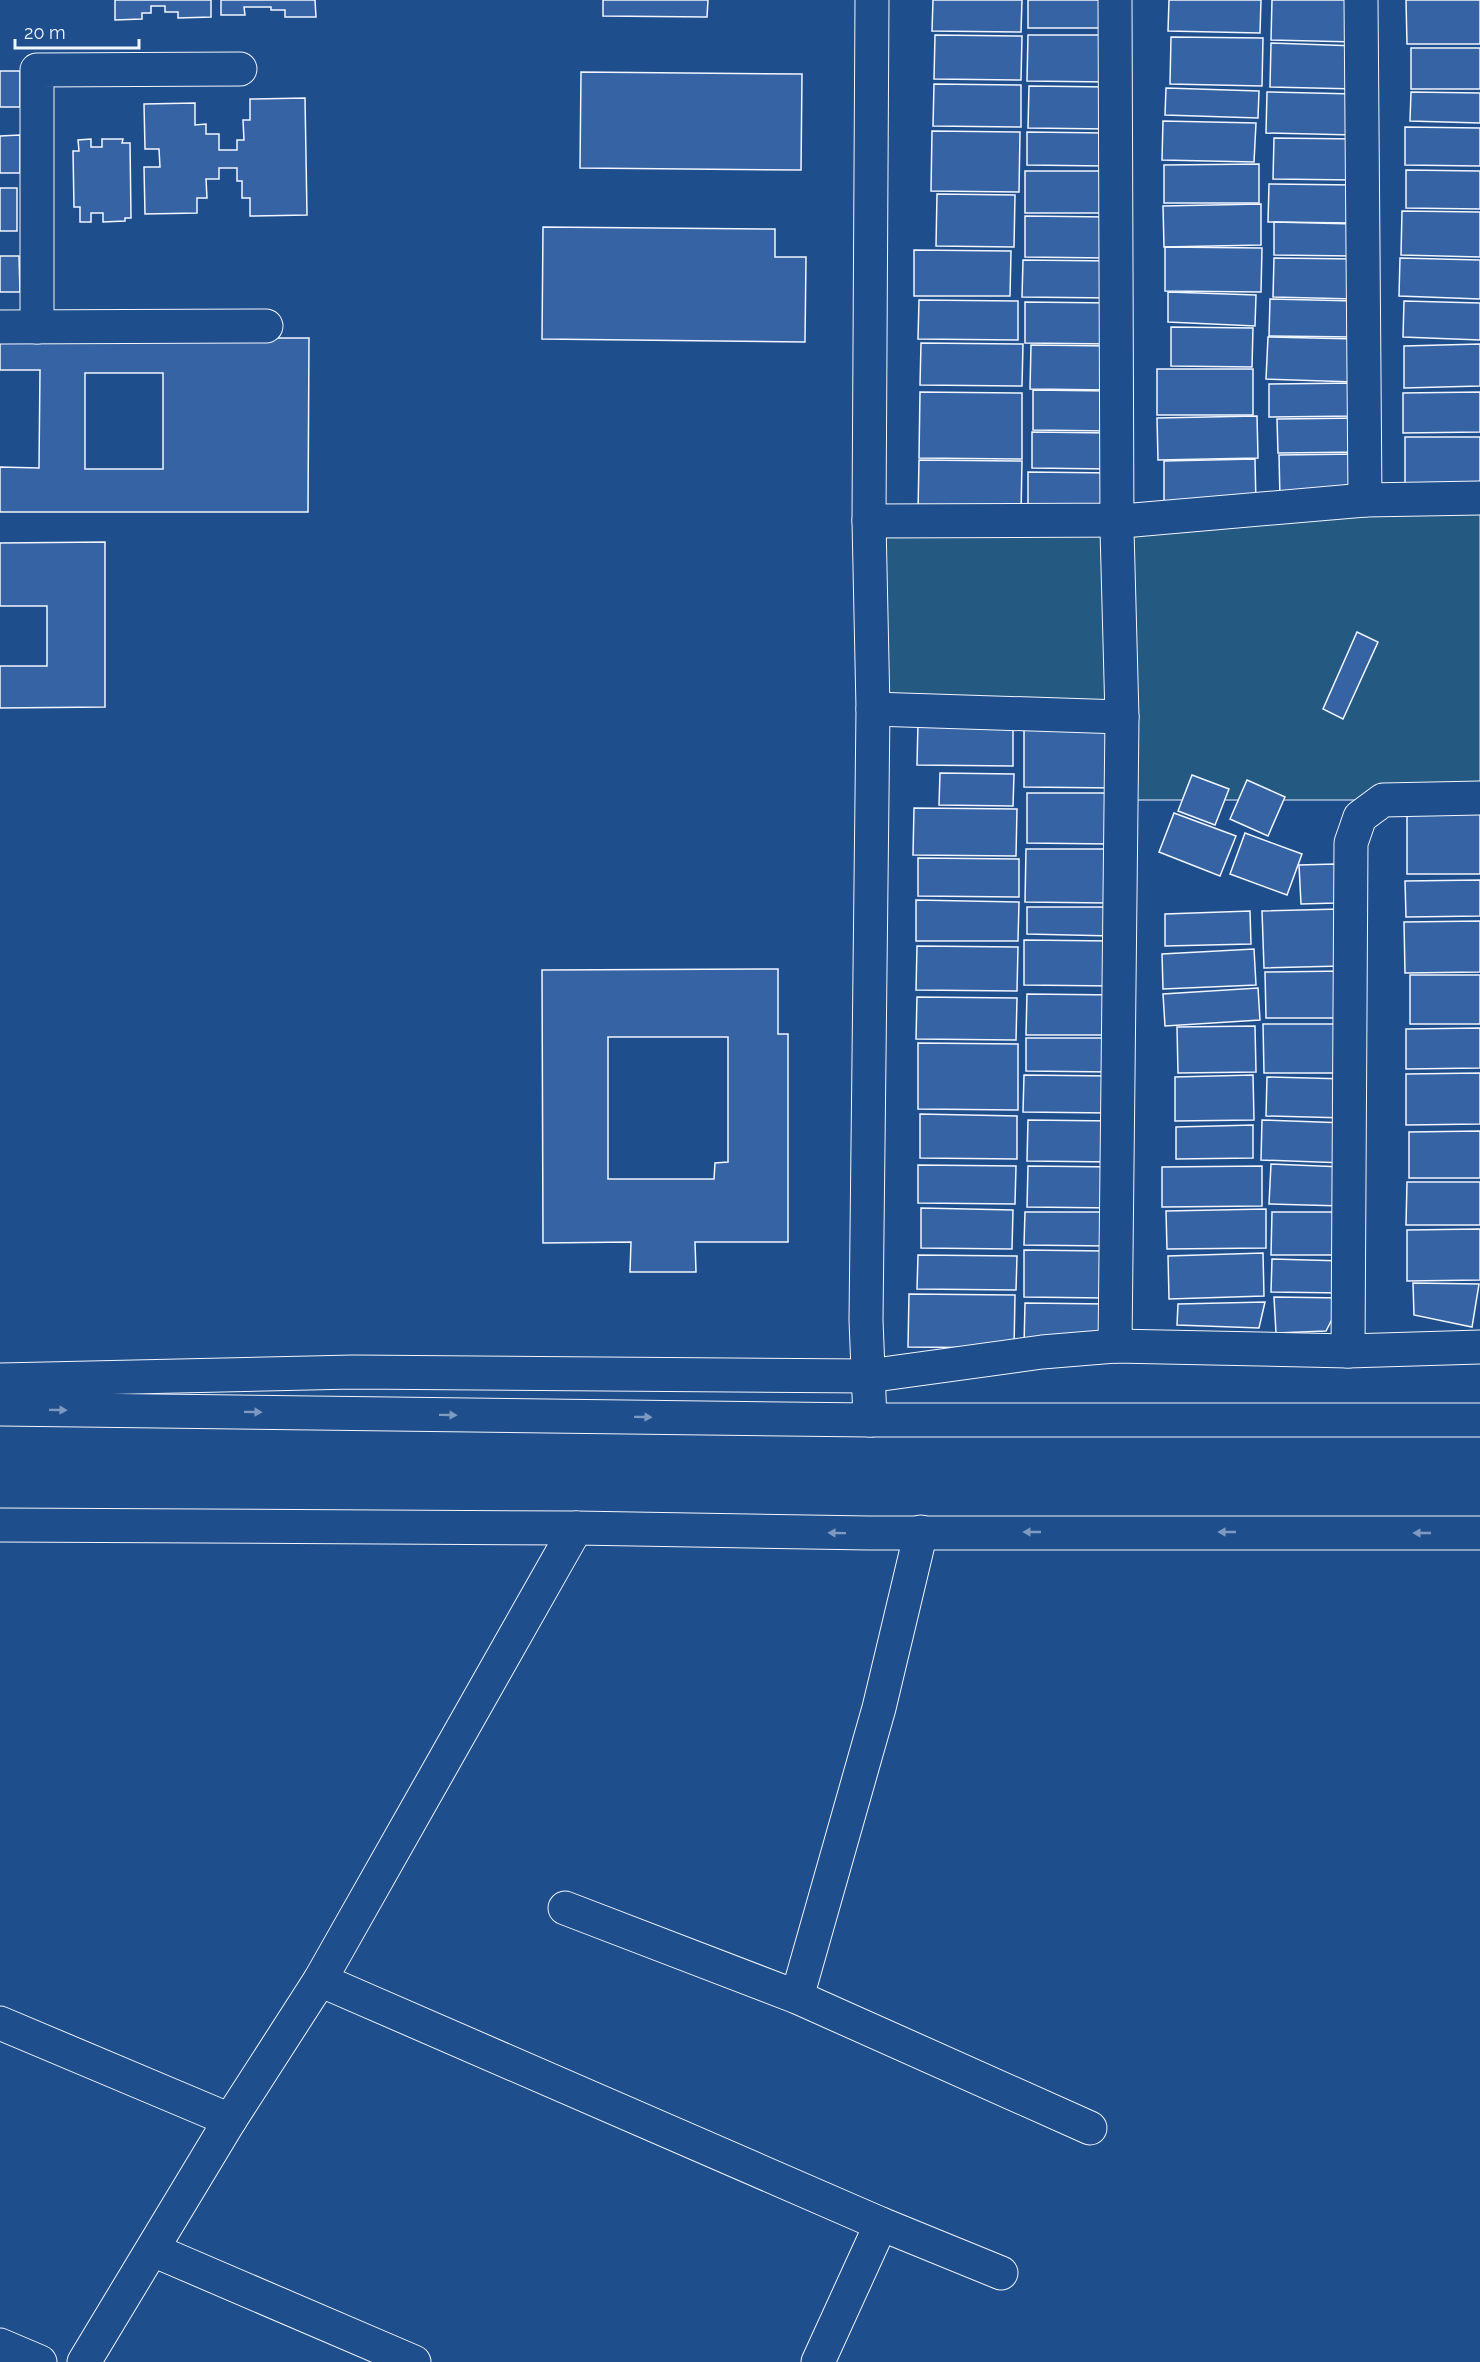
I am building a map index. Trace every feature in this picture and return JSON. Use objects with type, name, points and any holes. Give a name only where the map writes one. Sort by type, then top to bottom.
[{"type":"main road","points":[[870,1420],[866,1320],[873,709],[869,521],[872,0]]},
{"type":"main road","points":[[1115,0],[1117,520],[1122,717],[1116,1346]]},
{"type":"main road","points":[[1361,0],[1365,500]]},
{"type":"main road","points":[[37,327],[37,70],[240,69]]},
{"type":"main road","points":[[0,327],[266,326]]},
{"type":"main road","points":[[869,521],[1117,520],[1365,500],[1480,498]]},
{"type":"main road","points":[[873,709],[1122,717]]},
{"type":"main road","points":[[1348,1351],[1351,843],[1360,817],[1383,800],[1480,798]]},
{"type":"main road","points":[[0,1380],[353,1372],[868,1376],[1042,1352],[1116,1346],[1348,1351],[1480,1347]]},
{"type":"main road","points":[[0,1409],[870,1420],[1480,1420]]},
{"type":"main road","points":[[0,1525],[576,1528],[869,1533],[1480,1533]]},
{"type":"main road","points":[[84,2362],[230,2120],[320,1980],[576,1528]]},
{"type":"main road","points":[[797,1997],[879,1708],[921,1532]]},
{"type":"main road","points":[[565,1908],[797,1997],[1090,2128]]},
{"type":"main road","points":[[320,1980],[881,2224],[1001,2273]]},
{"type":"main road","points":[[0,2023],[230,2120]]},
{"type":"main road","points":[[818,2362],[881,2224]]},
{"type":"main road","points":[[153,2250],[414,2362]]},
{"type":"main road","points":[[0,2345],[40,2362]]},
{"type":"shaded area","points":[[1480,502],[1480,798],[1120,800],[1122,717],[873,709],[869,521]]},
{"type":"building","points":[[115,0],[211,0],[211,17],[178,18],[178,12],[165,12],[165,6],[151,6],[151,13],[142,13],[142,19],[115,20]]},
{"type":"building","points":[[221,0],[315,0],[316,17],[285,17],[285,10],[271,10],[271,7],[244,7],[245,15],[221,15]]},
{"type":"building","points":[[603,0],[708,0],[707,17],[603,16]]},
{"type":"building","points":[[933,0],[1022,0],[1021,32],[932,31]]},
{"type":"building","points":[[1028,0],[1104,0],[1103,28],[1028,28]]},
{"type":"building","points":[[1169,0],[1261,0],[1260,33],[1168,31]]},
{"type":"building","points":[[1272,0],[1356,0],[1355,42],[1271,40]]},
{"type":"building","points":[[1406,0],[1480,0],[1480,44],[1407,44]]},
{"type":"building","points":[[935,35],[1022,36],[1021,80],[934,79]]},
{"type":"building","points":[[1028,35],[1109,35],[1109,82],[1027,81]]},
{"type":"building","points":[[1171,37],[1263,38],[1262,86],[1170,84]]},
{"type":"building","points":[[1271,43],[1357,46],[1356,89],[1270,87]]},
{"type":"building","points":[[1411,48],[1480,48],[1480,89],[1411,89]]},
{"type":"building","points":[[0,71],[20,71],[20,107],[0,107]]},
{"type":"building","points":[[581,72],[802,74],[801,170],[580,168]]},
{"type":"building","points":[[934,84],[1021,85],[1021,127],[933,126]]},
{"type":"building","points":[[1029,86],[1109,87],[1108,129],[1028,128]]},
{"type":"building","points":[[1166,88],[1259,91],[1258,118],[1165,115]]},
{"type":"building","points":[[1267,92],[1355,94],[1354,135],[1266,133]]},
{"type":"building","points":[[1411,92],[1480,93],[1480,123],[1410,121]]},
{"type":"building","points":[[305,98],[307,215],[250,216],[250,198],[242,198],[242,181],[237,181],[237,168],[219,168],[219,179],[206,179],[207,198],[197,198],[197,213],[145,214],[144,167],[160,167],[159,149],[145,149],[144,104],[195,103],[195,125],[206,124],[206,134],[219,134],[219,150],[237,150],[237,140],[244,140],[243,120],[250,120],[250,99]]},
{"type":"building","points":[[1163,121],[1256,123],[1254,162],[1162,160]]},
{"type":"building","points":[[1405,127],[1480,128],[1480,166],[1405,165]]},
{"type":"building","points":[[932,131],[1020,132],[1019,192],[931,191]]},
{"type":"building","points":[[1027,132],[1106,133],[1105,166],[1027,165]]},
{"type":"building","points":[[20,135],[20,173],[0,173],[0,136]]},
{"type":"building","points":[[1274,138],[1356,139],[1355,180],[1273,179]]},
{"type":"building","points":[[91,139],[91,147],[102,147],[102,139],[123,139],[122,143],[130,143],[131,218],[125,218],[125,221],[103,222],[103,213],[91,213],[91,222],[80,222],[80,207],[74,207],[73,151],[79,151],[78,140]]},
{"type":"building","points":[[1259,164],[1259,203],[1164,203],[1164,165]]},
{"type":"building","points":[[1406,170],[1480,171],[1480,209],[1406,208]]},
{"type":"building","points":[[1025,171],[1106,171],[1105,213],[1025,213]]},
{"type":"building","points":[[1269,184],[1356,185],[1355,223],[1268,222]]},
{"type":"building","points":[[0,188],[17,188],[17,231],[0,231]]},
{"type":"building","points":[[937,194],[1015,195],[1014,247],[936,246]]},
{"type":"building","points":[[1261,204],[1261,245],[1164,247],[1163,206]]},
{"type":"building","points":[[1402,211],[1480,212],[1480,257],[1401,255]]},
{"type":"building","points":[[1025,216],[1108,217],[1107,258],[1025,257]]},
{"type":"building","points":[[1274,222],[1354,224],[1353,256],[1274,255]]},
{"type":"building","points":[[543,227],[775,229],[775,257],[806,257],[805,342],[542,339]]},
{"type":"building","points":[[1165,247],[1262,248],[1261,292],[1165,291]]},
{"type":"building","points":[[914,250],[1011,251],[1010,296],[914,296]]},
{"type":"building","points":[[0,256],[19,256],[20,292],[0,292]]},
{"type":"building","points":[[1274,258],[1355,259],[1354,299],[1273,297]]},
{"type":"building","points":[[1400,258],[1480,260],[1480,299],[1399,296]]},
{"type":"building","points":[[1023,260],[1114,261],[1113,298],[1022,297]]},
{"type":"building","points":[[1168,292],[1256,295],[1255,326],[1168,322]]},
{"type":"building","points":[[1270,299],[1356,301],[1355,337],[1269,336]]},
{"type":"building","points":[[919,300],[1018,301],[1018,340],[918,339]]},
{"type":"building","points":[[1404,301],[1480,303],[1480,340],[1403,337]]},
{"type":"building","points":[[1025,302],[1112,303],[1112,344],[1025,343]]},
{"type":"building","points":[[1171,327],[1253,328],[1252,367],[1171,366]]},
{"type":"building","points":[[1268,337],[1356,339],[1355,382],[1266,379]]},
{"type":"building","points":[[0,338],[309,338],[308,512],[0,512],[0,467],[39,468],[40,370],[0,370]],"holes":[[[85,373],[163,373],[163,469],[85,469]]]},
{"type":"building","points":[[921,343],[1023,344],[1022,386],[920,385]]},
{"type":"building","points":[[1480,344],[1480,386],[1404,388],[1404,346]]},
{"type":"building","points":[[1031,345],[1112,346],[1112,390],[1030,389]]},
{"type":"building","points":[[1157,369],[1253,369],[1253,415],[1157,415]]},
{"type":"building","points":[[1356,383],[1357,416],[1269,417],[1269,384]]},
{"type":"building","points":[[1033,390],[1110,391],[1110,431],[1033,430]]},
{"type":"building","points":[[920,392],[1022,393],[1022,459],[919,458]]},
{"type":"building","points":[[1480,392],[1480,432],[1403,433],[1403,393]]},
{"type":"building","points":[[1257,416],[1258,458],[1158,460],[1157,418]]},
{"type":"building","points":[[1362,418],[1363,452],[1278,453],[1277,419]]},
{"type":"building","points":[[1032,432],[1111,433],[1110,469],[1032,468]]},
{"type":"building","points":[[1405,437],[1480,437],[1480,495],[1405,495]]},
{"type":"building","points":[[1358,454],[1359,497],[1280,499],[1279,455]]},
{"type":"building","points":[[1255,459],[1256,506],[1164,507],[1164,461]]},
{"type":"building","points":[[919,460],[1022,461],[1021,514],[918,513]]},
{"type":"building","points":[[1028,472],[1113,473],[1112,516],[1028,514]]},
{"type":"building","points":[[105,542],[105,707],[0,708],[0,666],[47,666],[47,606],[0,606],[0,543]]},
{"type":"building","points":[[1357,632],[1378,642],[1343,719],[1323,709]]},
{"type":"building","points":[[918,723],[1013,724],[1013,766],[917,765]]},
{"type":"building","points":[[1024,725],[1116,726],[1116,788],[1024,787]]},
{"type":"building","points":[[940,773],[1014,774],[1013,806],[939,805]]},
{"type":"building","points":[[1192,775],[1229,789],[1215,825],[1178,811]]},
{"type":"building","points":[[1247,780],[1285,797],[1268,836],[1230,819]]},
{"type":"building","points":[[1027,793],[1110,793],[1109,844],[1027,843]]},
{"type":"building","points":[[914,808],[1017,809],[1016,856],[913,855]]},
{"type":"building","points":[[1174,813],[1236,836],[1220,876],[1159,852]]},
{"type":"building","points":[[1407,814],[1480,814],[1480,874],[1407,874]]},
{"type":"building","points":[[1245,833],[1302,854],[1287,895],[1230,874]]},
{"type":"building","points":[[1026,849],[1108,849],[1107,903],[1025,902]]},
{"type":"building","points":[[918,858],[1019,859],[1019,897],[918,896]]},
{"type":"building","points":[[1335,864],[1336,903],[1301,904],[1299,865]]},
{"type":"building","points":[[1480,880],[1480,916],[1406,917],[1405,881]]},
{"type":"building","points":[[916,900],[1019,902],[1018,941],[916,941]]},
{"type":"building","points":[[1027,907],[1114,907],[1113,936],[1027,934]]},
{"type":"building","points":[[1340,909],[1341,966],[1264,968],[1262,911]]},
{"type":"building","points":[[1250,911],[1251,944],[1165,946],[1165,914]]},
{"type":"building","points":[[1480,921],[1480,972],[1405,973],[1404,922]]},
{"type":"building","points":[[1024,940],[1113,941],[1113,986],[1024,985]]},
{"type":"building","points":[[917,946],[1018,947],[1017,991],[916,990]]},
{"type":"building","points":[[1254,949],[1256,985],[1163,989],[1162,954]]},
{"type":"building","points":[[778,969],[778,1034],[788,1034],[788,1242],[695,1242],[696,1272],[630,1272],[631,1242],[543,1243],[542,970]],"holes":[[[608,1037],[728,1037],[728,1162],[715,1163],[714,1179],[608,1179]]]},
{"type":"building","points":[[1345,971],[1345,1018],[1266,1018],[1265,972]]},
{"type":"building","points":[[1410,975],[1480,975],[1480,1024],[1410,1024]]},
{"type":"building","points":[[1258,988],[1260,1020],[1165,1026],[1163,994]]},
{"type":"building","points":[[1027,994],[1117,995],[1116,1035],[1026,1035]]},
{"type":"building","points":[[917,997],[1017,998],[1016,1040],[916,1039]]},
{"type":"building","points":[[1263,1024],[1344,1024],[1345,1073],[1264,1073]]},
{"type":"building","points":[[1255,1026],[1256,1072],[1178,1073],[1177,1027]]},
{"type":"building","points":[[1480,1028],[1480,1068],[1406,1069],[1406,1029]]},
{"type":"building","points":[[1026,1038],[1112,1038],[1112,1072],[1026,1071]]},
{"type":"building","points":[[918,1043],[1018,1044],[1018,1110],[918,1109]]},
{"type":"building","points":[[1480,1073],[1480,1124],[1406,1125],[1406,1074]]},
{"type":"building","points":[[1024,1075],[1110,1076],[1109,1113],[1023,1112]]},
{"type":"building","points":[[1253,1075],[1254,1120],[1175,1121],[1175,1077]]},
{"type":"building","points":[[1267,1077],[1347,1079],[1346,1118],[1266,1116]]},
{"type":"building","points":[[920,1114],[1017,1116],[1017,1159],[920,1158]]},
{"type":"building","points":[[1028,1120],[1115,1121],[1114,1162],[1027,1161]]},
{"type":"building","points":[[1262,1120],[1346,1123],[1345,1163],[1261,1160]]},
{"type":"building","points":[[1253,1125],[1253,1158],[1176,1159],[1176,1127]]},
{"type":"building","points":[[1480,1131],[1480,1178],[1409,1178],[1409,1132]]},
{"type":"building","points":[[1271,1164],[1343,1167],[1342,1206],[1269,1204]]},
{"type":"building","points":[[918,1165],[1016,1166],[1015,1204],[918,1203]]},
{"type":"building","points":[[1028,1166],[1115,1167],[1115,1208],[1027,1207]]},
{"type":"building","points":[[1262,1166],[1262,1206],[1162,1207],[1162,1167]]},
{"type":"building","points":[[1407,1182],[1480,1182],[1480,1225],[1406,1225]]},
{"type":"building","points":[[921,1208],[1013,1210],[1012,1249],[921,1248]]},
{"type":"building","points":[[1266,1209],[1266,1248],[1167,1249],[1166,1211]]},
{"type":"building","points":[[1025,1212],[1109,1212],[1109,1246],[1024,1245]]},
{"type":"building","points":[[1272,1212],[1343,1212],[1342,1255],[1271,1255]]},
{"type":"building","points":[[1480,1229],[1480,1280],[1407,1281],[1407,1230]]},
{"type":"building","points":[[1024,1250],[1105,1251],[1105,1298],[1024,1297]]},
{"type":"building","points":[[1263,1253],[1264,1296],[1169,1299],[1168,1256]]},
{"type":"building","points":[[918,1255],[1017,1256],[1016,1290],[917,1289]]},
{"type":"building","points":[[1272,1259],[1344,1261],[1343,1293],[1271,1292]]},
{"type":"building","points":[[1413,1283],[1479,1284],[1472,1327],[1414,1315]]},
{"type":"building","points":[[909,1294],[1015,1295],[1014,1348],[908,1347]]},
{"type":"building","points":[[1274,1297],[1343,1298],[1326,1331],[1276,1333]]},
{"type":"building","points":[[1265,1302],[1259,1328],[1177,1325],[1178,1304]]},
{"type":"building","points":[[1025,1303],[1107,1304],[1107,1347],[1024,1346]]}]
